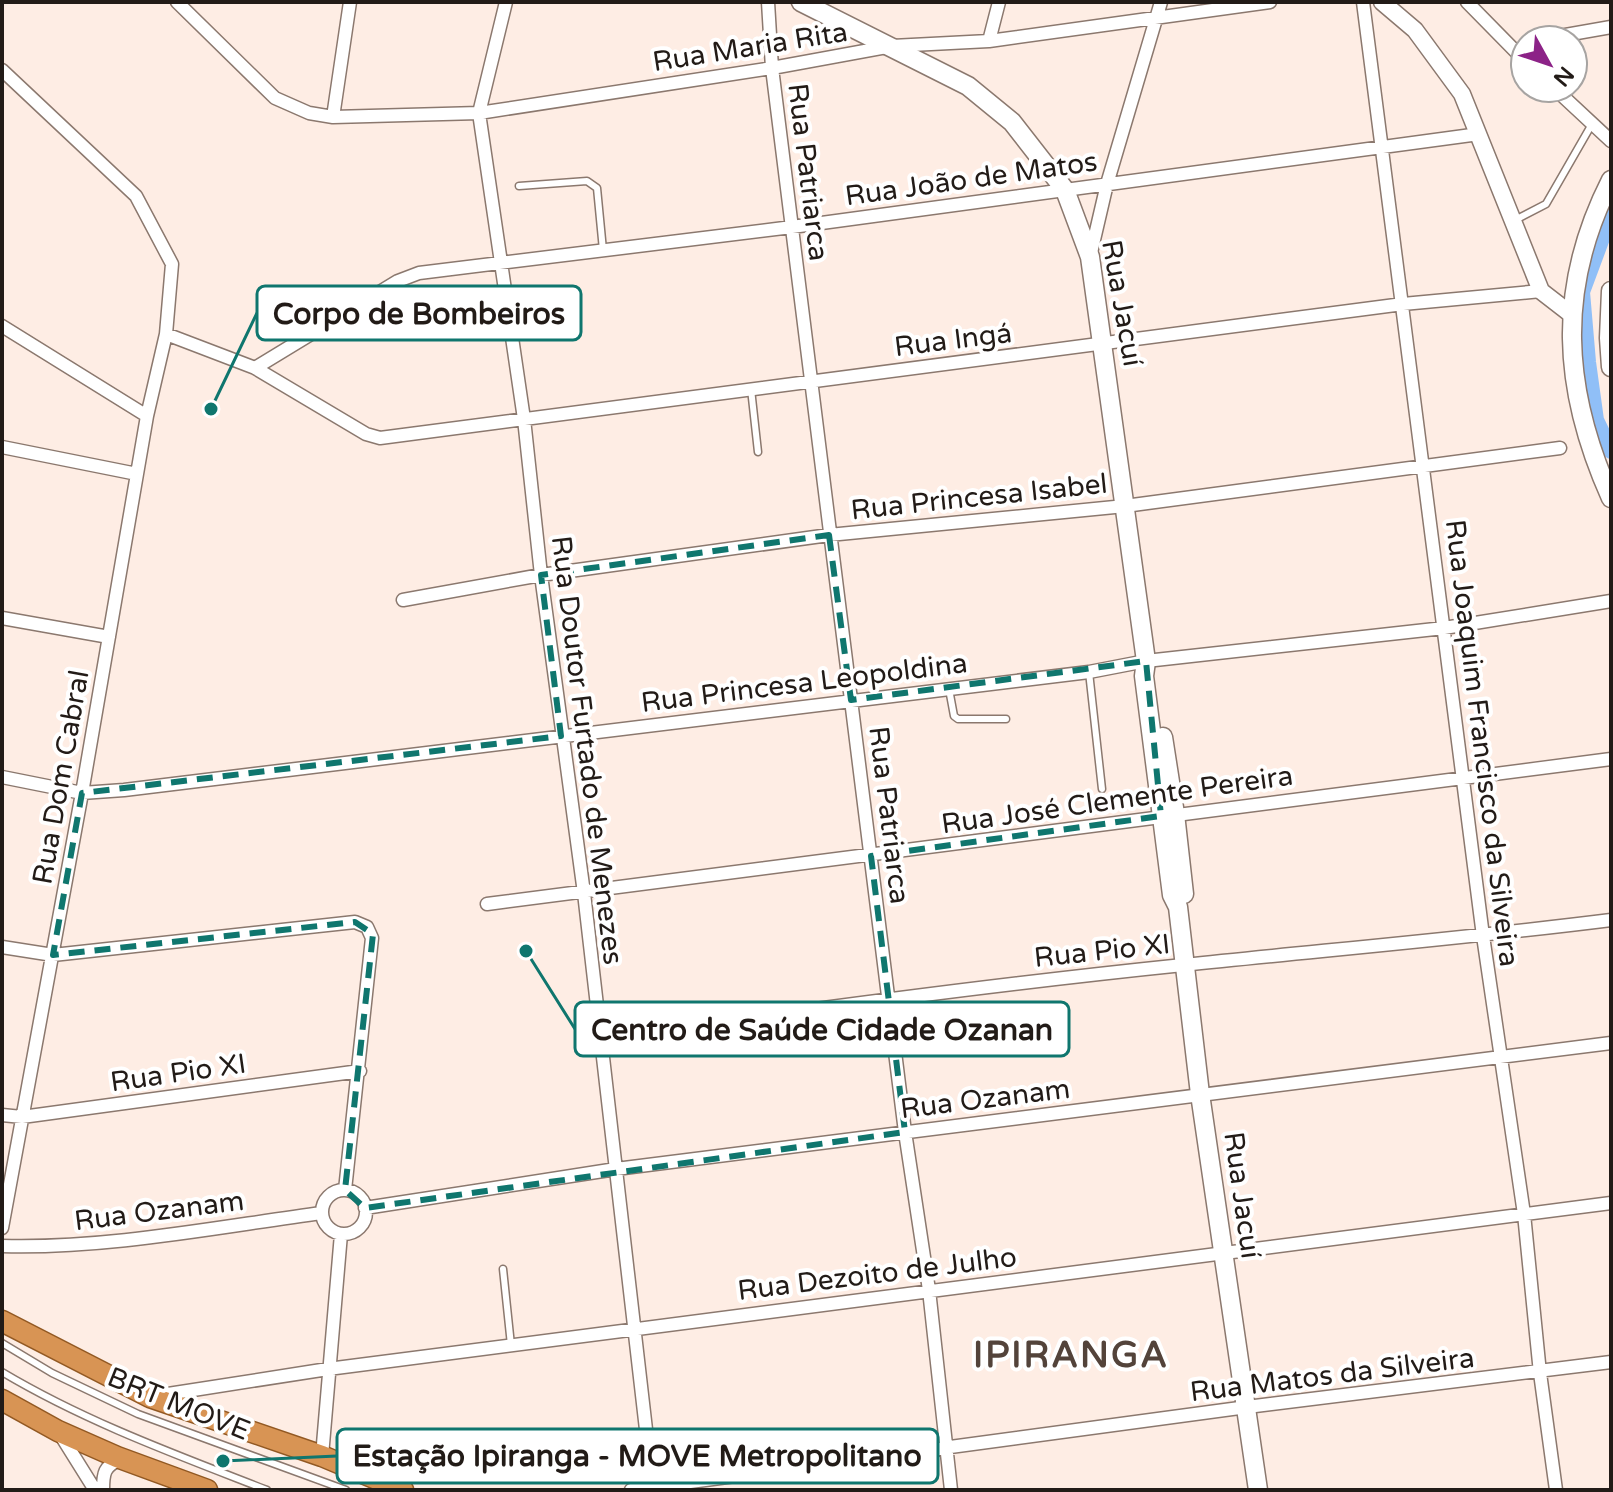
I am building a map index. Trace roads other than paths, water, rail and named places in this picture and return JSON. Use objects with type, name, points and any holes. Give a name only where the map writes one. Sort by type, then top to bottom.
[{"type":"highway","points":[[2,1321],[150,1397],[322,1456],[403,1490]]},
{"type":"highway","points":[[2,1400],[58,1431],[207,1490]]},
{"type":"main road","name":"Rua Jacuí","points":[[801,2],[826,8],[945,72],[990,101],[1012,122],[1065,190],[1090,257],[1146,661],[1153,677],[1168,815],[1184,895],[1178,907],[1200,1094],[1258,1490]]},
{"type":"main road","points":[[1611,180],[1593,219],[1578,264],[1571,344],[1589,445],[1611,498]]},
{"type":"main road","points":[[1611,291],[1611,367]]},
{"type":"street","name":"Rua Maria Rita","points":[[177,2],[190,8],[261,87],[275,98],[309,113],[333,117],[479,113],[772,68],[892,46],[989,41],[1270,2]]},
{"type":"street","points":[[333,117],[350,2]]},
{"type":"street","points":[[479,113],[506,2]]},
{"type":"street","name":"Rua Patriarca","points":[[768,2],[772,68],[829,535],[905,1132],[929,1290],[951,1490]]},
{"type":"street","points":[[989,41],[999,2]]},
{"type":"street","points":[[1090,257],[1107,184],[1161,2]]},
{"type":"street","name":"Rua Joaquim Francisco da Silveira","points":[[1363,2],[1483,936],[1524,1214],[1540,1373],[1556,1490]]},
{"type":"street","points":[[1382,2],[1415,30],[1462,94],[1541,291],[1572,315]]},
{"type":"street","points":[[1467,2],[1508,45]]},
{"type":"street","points":[[1589,31],[1611,27]]},
{"type":"street","name":"Rua Dom Cabral","points":[[2,70],[136,196],[172,264],[166,334],[147,416],[2,1228]]},
{"type":"street","points":[[1571,104],[1611,141]]},
{"type":"street","name":"Rua Doutor Furtado de Menezes","points":[[479,113],[524,419],[561,736],[584,893],[653,1488]]},
{"type":"street","name":"Rua João de Matos","points":[[255,368],[398,281],[419,273],[792,227],[1479,134]]},
{"type":"street","name":"Rua Ingá","points":[[255,368],[372,437],[1104,345],[1403,304],[1541,291]]},
{"type":"street","points":[[2,326],[147,416]]},
{"type":"street","points":[[166,334],[255,368]]},
{"type":"street","points":[[2,447],[137,474]]},
{"type":"street","name":"Rua Princesa Isabel","points":[[403,600],[541,575],[829,535],[1125,506],[1560,448]]},
{"type":"street","name":"Rua Princesa Leopoldina","points":[[2,777],[82,793],[150,787],[1089,672],[1146,661],[1444,628],[1611,601]]},
{"type":"street","points":[[2,618],[109,637]]},
{"type":"street","name":"Rua José Clemente Pereira","points":[[487,904],[1611,759]]},
{"type":"street","name":"Rua Pio XI","points":[[601,1039],[889,998],[1611,920]]},
{"type":"street","points":[[2,947],[53,955],[355,922],[367,927],[372,938],[345,1190]]},
{"type":"street","name":"Rua Ozanam","points":[[365,1208],[616,1169],[1611,1043]]},
{"type":"street","name":"Rua Pio XI","points":[[2,1115],[22,1117],[360,1071]]},
{"type":"street","points":[[345,1190],[358,1195],[365,1208],[360,1227],[341,1234],[327,1227],[322,1213],[322,1206],[331,1194],[345,1190]]},
{"type":"street","name":"Rua Dezoito de Julho","points":[[150,1397],[328,1369],[1611,1203]]},
{"type":"street","name":"Rua Ozanam","points":[[2,1246],[88,1244],[322,1213]]},
{"type":"street","points":[[322,1456],[341,1234]]},
{"type":"street","name":"Rua Matos da Silveira","points":[[631,1490],[1247,1407],[1611,1362]]},
{"type":"street","points":[[58,1431],[95,1490]]},
{"type":"street","points":[[103,1490],[103,1473],[108,1464],[123,1459]]},
{"type":"lane","points":[[1512,221],[1532,214],[1546,204],[1592,124]]},
{"type":"lane","points":[[519,186],[587,181],[594,185],[597,188],[603,250]]},
{"type":"lane","points":[[751,389],[758,452]]},
{"type":"lane","points":[[1089,672],[1102,789]]},
{"type":"lane","points":[[949,688],[954,716],[958,719],[1006,719]]},
{"type":"lane","points":[[503,1269],[511,1345]]},
{"type":"lane","name":"BRT MOVE","points":[[2,1343],[52,1373],[138,1414],[346,1490]]},
{"type":"lane","name":"BRT MOVE","points":[[2,1372],[127,1436],[267,1490]]},
{"type":"waterway","points":[[1611,214],[1582,292],[1596,420],[1611,451]]},
{"type":"place","name":"Corpo de Bombeiros","points":[[211,409]]},
{"type":"place","name":"Centro de Saúde Cidade Ozanan","points":[[526,951]]},
{"type":"place","name":"Estação Ipiranga - MOVE Metropolitano","points":[[223,1461]]},
{"type":"district","name":"IPIRANGA","points":[[1071,1354]]}]
